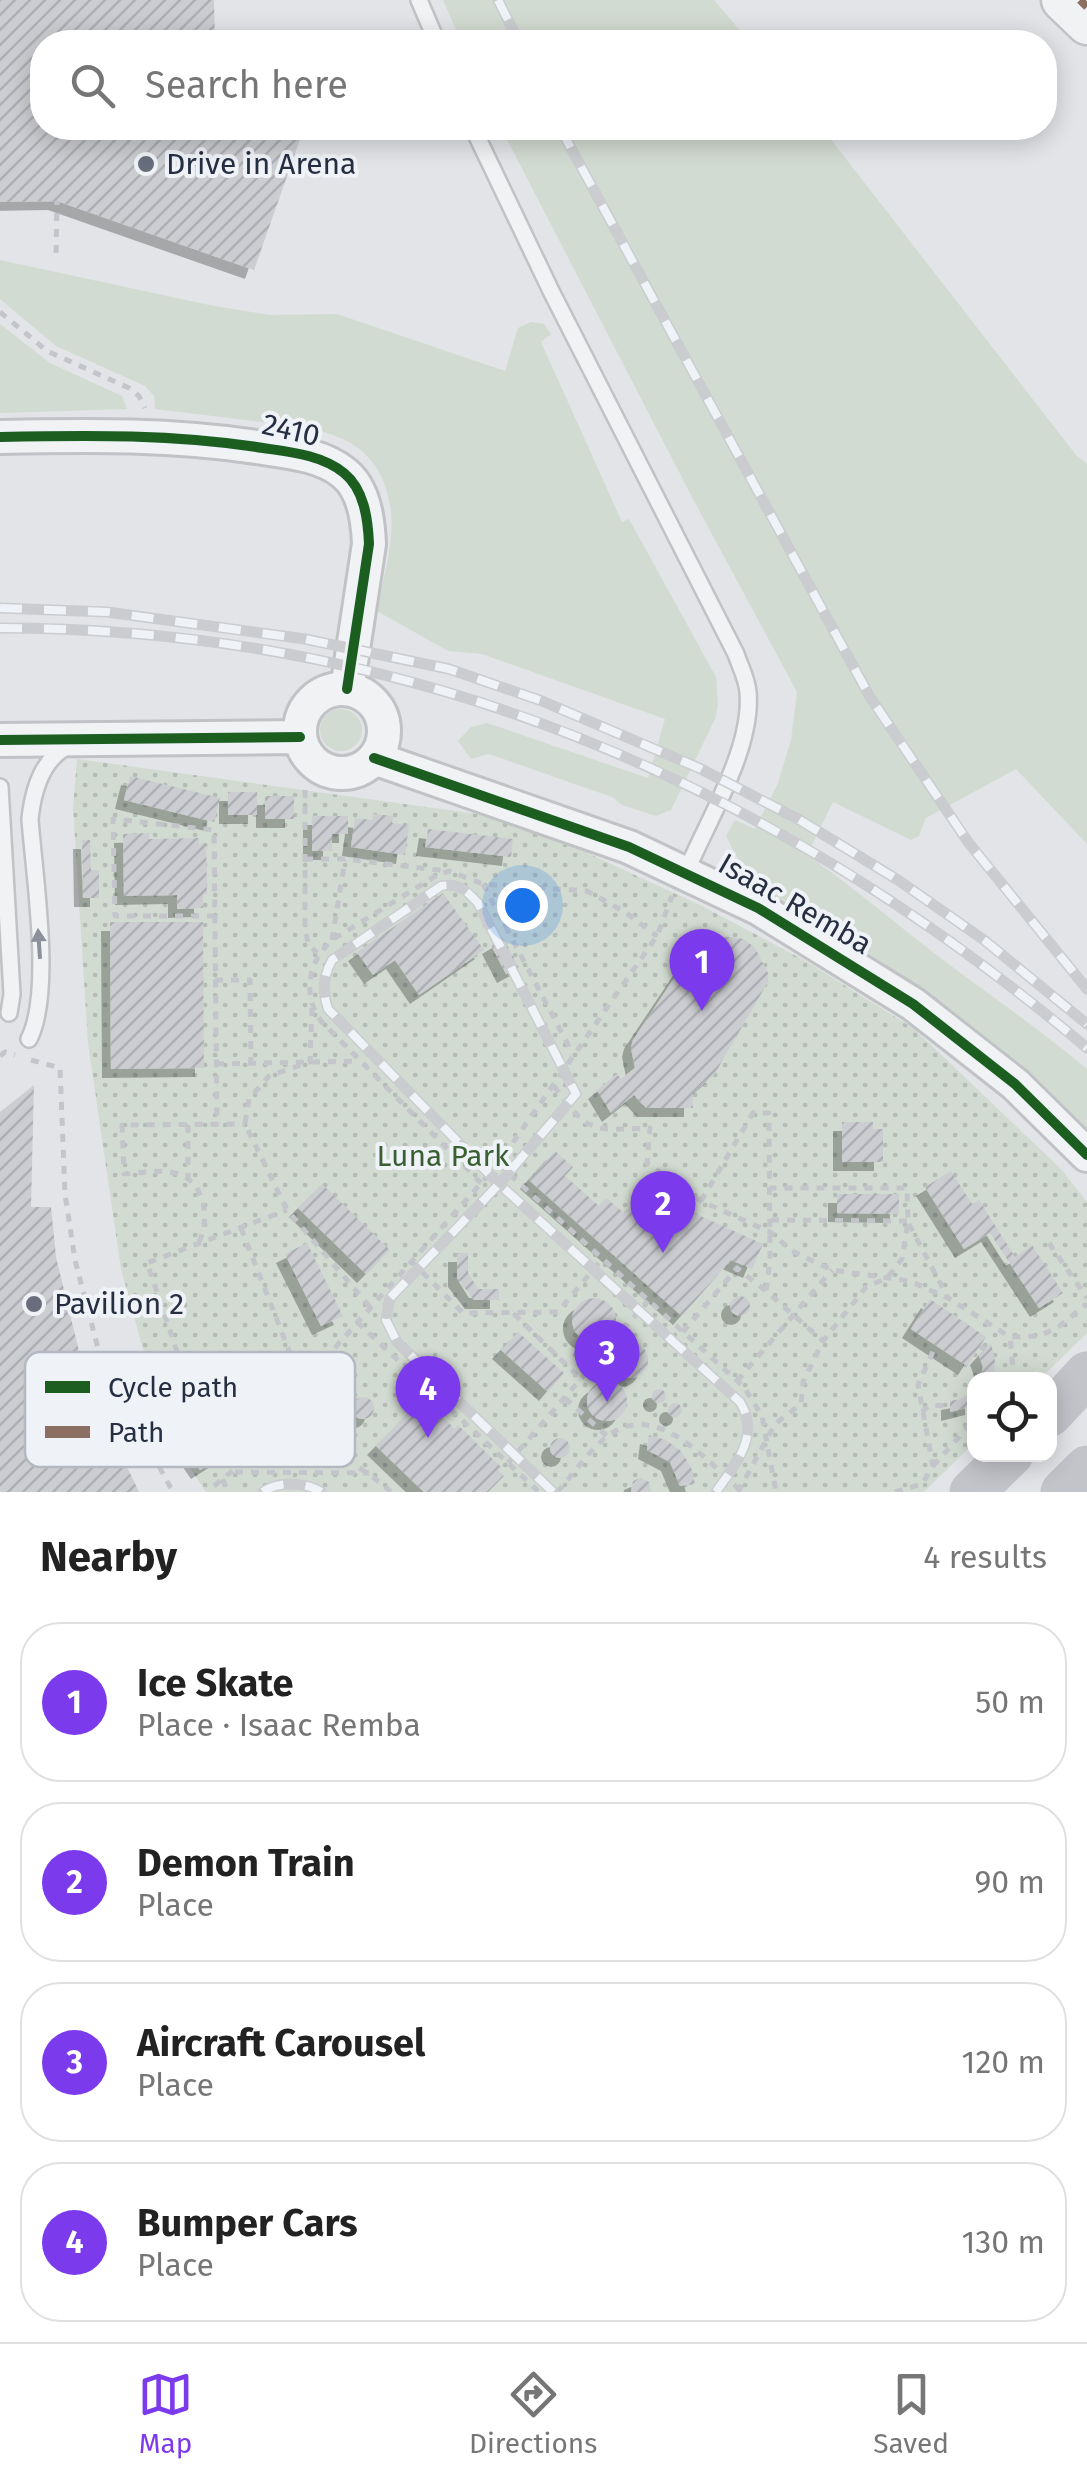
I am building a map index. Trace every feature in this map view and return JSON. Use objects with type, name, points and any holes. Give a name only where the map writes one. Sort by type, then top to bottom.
[{"type":"main road","points":[[1057,1406],[1087,1374]]},
{"type":"main road","points":[[972,1492],[1003,1462]]},
{"type":"main road","points":[[1063,1492],[1087,1468]]},
{"type":"street","points":[[1062,0],[1087,24]]},
{"type":"street","name":"2410","points":[[0,437],[147,435],[233,443],[322,460],[345,473],[358,489],[368,519],[369,544],[347,689]]},
{"type":"street","points":[[347,689],[368,698],[381,715],[384,737],[374,758],[351,772],[324,768],[304,750],[300,737],[304,712],[312,702],[334,690],[347,689]]},
{"type":"street","points":[[0,740],[300,737]]},
{"type":"street","name":"Isaac Remba","points":[[374,758],[630,848],[680,882],[775,918],[913,1004],[1015,1084],[1087,1155]]},
{"type":"lane","points":[[419,0],[432,30]]},
{"type":"lane","points":[[479,140],[550,290],[736,654],[748,688],[748,720],[739,750],[680,882]]},
{"type":"lane","points":[[30,1039],[38,1023],[41,984],[30,819],[32,797],[53,756],[65,747],[93,740]]},
{"type":"lane","points":[[0,787],[10,1013]]},
{"type":"path","points":[[56,253],[58,201]]},
{"type":"path","points":[[0,312],[47,351],[139,396],[146,411],[147,435]]},
{"type":"path","points":[[306,790],[304,932],[318,954]]},
{"type":"path","points":[[215,916],[115,916],[113,819],[214,830],[216,980],[216,1124]]},
{"type":"path","points":[[305,859],[345,859],[449,872],[483,884],[587,891],[657,936]]},
{"type":"path","points":[[332,940],[345,859]]},
{"type":"path","points":[[310,1062],[310,972],[318,954],[332,940],[434,877],[449,872]]},
{"type":"path","points":[[330,1352],[498,1164],[657,936],[680,882]]},
{"type":"path","points":[[483,884],[574,1056]]},
{"type":"path","points":[[216,980],[250,980],[251,1063]]},
{"type":"path","points":[[312,1008],[358,1061],[481,1184]]},
{"type":"path","points":[[0,1056],[5,1052],[60,1068],[65,1194],[75,1260],[99,1352]]},
{"type":"path","points":[[216,1064],[358,1061]]},
{"type":"path","points":[[310,1062],[269,1076],[249,1099],[245,1124],[287,1210],[370,1307]]},
{"type":"path","points":[[553,1086],[579,1121],[591,1127],[650,1128],[647,1163],[701,1202],[770,1232],[792,1251],[832,1270],[910,1280],[948,1298],[1010,1337],[1039,1336],[1057,1328],[1087,1301],[1050,1242]]},
{"type":"path","points":[[701,1202],[753,1114],[769,1114],[766,1291]]},
{"type":"path","points":[[188,1178],[159,1171],[124,1174],[122,1125],[245,1124]]},
{"type":"path","points":[[188,1125],[188,1178],[206,1215],[198,1244]]},
{"type":"path","points":[[498,1164],[756,1402],[768,1434],[768,1457],[776,1492]]},
{"type":"path","points":[[558,1492],[607,1436],[630,1426],[653,1426],[680,1437],[739,1491],[768,1434],[801,1404],[803,1382],[824,1342],[866,1287],[887,1278],[902,1259],[908,1221],[907,1188],[770,1188]]},
{"type":"path","points":[[177,1352],[147,1263],[287,1210]]},
{"type":"path","points":[[770,1220],[908,1221]]},
{"type":"path","points":[[908,1221],[948,1298]]},
{"type":"path","points":[[241,1228],[290,1352]]},
{"type":"path","points":[[412,1261],[463,1313],[558,1312],[602,1259]]},
{"type":"path","points":[[683,1332],[737,1268],[824,1342]]},
{"type":"path","points":[[737,1381],[832,1270]]},
{"type":"path","points":[[508,1464],[648,1301]]},
{"type":"path","points":[[512,1312],[581,1378]]},
{"type":"path","points":[[356,1322],[539,1492]]},
{"type":"path","points":[[1010,1337],[1012,1372]]},
{"type":"path","points":[[933,1466],[918,1385],[934,1347]]},
{"type":"path","points":[[565,1398],[607,1436]]},
{"type":"path","points":[[922,1412],[930,1405],[950,1406]]},
{"type":"path","points":[[895,1492],[922,1484],[967,1428]]},
{"type":"path","points":[[355,1462],[391,1492]]},
{"type":"path","points":[[159,1467],[173,1492]]},
{"type":"path","points":[[214,1486],[238,1467]]},
{"type":"path","points":[[232,1472],[371,1473]]},
{"type":"path","points":[[223,1479],[228,1492]]},
{"type":"path","points":[[378,1492],[384,1485]]},
{"type":"green space","points":[[443,0],[714,0],[740,30],[456,30]]},
{"type":"green space","points":[[507,140],[831,140],[1076,455],[1087,464],[1087,844],[1016,769],[926,818],[919,836],[911,840],[833,802],[807,855],[1087,1069],[1087,1130],[952,1012],[864,950],[776,903],[753,883],[742,866],[726,836],[735,820],[755,829],[778,783],[791,740],[797,692]]},
{"type":"green space","points":[[0,260],[270,315],[337,314],[505,371],[518,328],[531,322],[544,324],[551,334],[541,342],[622,522],[629,519],[716,677],[715,719],[671,810],[656,816],[489,754],[471,759],[458,741],[471,727],[487,723],[648,778],[665,719],[482,654],[448,651],[377,611],[390,545],[390,505],[383,480],[358,448],[321,431],[155,409],[154,396],[145,386],[56,346],[0,299]]},
{"type":"green space","points":[[0,324],[50,363],[122,396],[127,409],[0,413]]},
{"type":"green space","points":[[341,709],[356,715],[362,730],[356,745],[341,751],[326,745],[320,730],[326,715]]},
{"type":"green space","name":"Luna Park","points":[[77,759],[514,819],[702,906],[804,960],[913,1028],[1061,1169],[1087,1202],[1087,1333],[1047,1372],[967,1372],[967,1450],[924,1492],[206,1492],[189,1467],[355,1467],[355,1352],[144,1352],[121,1269],[88,1043],[73,807]]},
{"type":"building","name":"Drive in Arena","points":[[0,0],[214,0],[215,30],[30,30],[30,140],[300,140],[254,270],[57,201],[0,202]]},
{"type":"building","points":[[130,776],[220,798],[214,822],[124,800]]},
{"type":"building","points":[[228,792],[257,792],[257,815],[228,815]]},
{"type":"building","points":[[265,796],[294,796],[294,819],[265,819]]},
{"type":"building","points":[[373,814],[393,816],[392,823],[409,825],[405,855],[351,847],[355,818],[372,820]]},
{"type":"building","points":[[312,816],[348,816],[348,834],[332,834],[332,851],[312,851]]},
{"type":"building","points":[[428,829],[513,839],[511,857],[425,847]]},
{"type":"building","points":[[149,833],[149,839],[199,838],[199,844],[206,843],[207,894],[203,894],[203,908],[177,909],[177,895],[124,896],[123,834]]},
{"type":"building","points":[[82,840],[90,840],[91,870],[99,870],[99,898],[83,898]]},
{"type":"building","points":[[443,893],[484,950],[419,995],[395,960],[373,975],[357,952]]},
{"type":"building","points":[[110,922],[203,922],[204,1068],[111,1069]]},
{"type":"building","points":[[715,935],[744,939],[755,948],[768,973],[768,982],[714,1075],[693,1093],[693,1108],[646,1108],[634,1095],[611,1113],[597,1090],[617,1074],[621,1079],[635,1068],[633,1040],[697,944]]},
{"type":"building","points":[[503,938],[519,967],[506,974],[491,945]]},
{"type":"building","name":"Pavilion 2","points":[[34,1085],[31,1207],[51,1207],[56,1257],[79,1352],[25,1352],[25,1467],[127,1467],[139,1492],[0,1492],[0,1112]]},
{"type":"building","points":[[842,1122],[873,1122],[873,1129],[883,1129],[883,1162],[842,1162]]},
{"type":"building","points":[[555,1151],[573,1167],[565,1176],[599,1206],[606,1198],[624,1213],[636,1200],[669,1229],[680,1207],[763,1244],[752,1269],[731,1260],[682,1316],[529,1180]]},
{"type":"building","points":[[951,1171],[972,1204],[979,1200],[1015,1257],[1032,1245],[1063,1293],[1039,1308],[990,1233],[964,1249],[925,1187]]},
{"type":"building","points":[[322,1184],[390,1250],[366,1274],[298,1208]]},
{"type":"building","points":[[837,1194],[899,1194],[899,1214],[837,1213]]},
{"type":"building","points":[[307,1243],[343,1316],[321,1326],[285,1254]]},
{"type":"building","points":[[457,1253],[468,1253],[468,1273],[478,1289],[499,1289],[499,1300],[474,1300],[457,1278]]},
{"type":"building","points":[[740,1296],[750,1306],[740,1316],[730,1306]]},
{"type":"building","points":[[594,1298],[610,1304],[616,1320],[610,1336],[594,1342],[578,1336],[572,1320],[578,1304]]},
{"type":"building","points":[[930,1299],[986,1337],[967,1366],[911,1329]]},
{"type":"building","points":[[518,1332],[564,1373],[548,1392],[501,1350]]},
{"type":"building","points":[[630,1342],[643,1347],[648,1360],[643,1373],[630,1378],[617,1373],[612,1360],[617,1347]]},
{"type":"building","points":[[991,1343],[994,1372],[982,1372],[979,1356]]},
{"type":"building","points":[[607,1381],[621,1387],[627,1401],[621,1415],[607,1421],[593,1415],[587,1401],[593,1387]]},
{"type":"building","points":[[659,1389],[666,1396],[659,1403],[652,1396]]},
{"type":"building","points":[[967,1395],[967,1408],[950,1412],[950,1401]]},
{"type":"building","points":[[363,1397],[373,1404],[371,1416],[355,1416],[355,1400]]},
{"type":"building","points":[[423,1398],[501,1467],[498,1470],[504,1476],[488,1492],[424,1492],[376,1446]]},
{"type":"building","points":[[675,1403],[682,1410],[675,1417],[668,1410]]},
{"type":"building","points":[[649,1435],[666,1440],[681,1451],[695,1484],[680,1486],[670,1462],[647,1450]]},
{"type":"building","points":[[560,1438],[570,1448],[560,1458],[550,1448]]},
{"type":"building","points":[[640,1478],[649,1482],[651,1492],[631,1492],[633,1481]]},
{"type":"railway","points":[[498,0],[513,30]]},
{"type":"railway","points":[[567,140],[870,697],[968,842],[1087,989]]},
{"type":"railway","points":[[0,608],[107,612],[305,639],[449,669],[542,701],[699,768],[798,819],[898,880],[984,940],[1087,1024]]},
{"type":"railway","points":[[0,628],[153,635],[301,656],[444,691],[581,739],[715,799],[843,871],[967,954],[1087,1048]]},
{"type":"railway","points":[[553,1492],[397,1342],[386,1320],[390,1298],[499,1184],[576,1094],[478,903],[462,889],[441,886],[332,960],[324,984],[328,1009],[499,1184],[740,1402],[746,1414],[747,1438],[716,1492]]},
{"type":"railway","points":[[263,1492],[292,1484],[321,1492]]},
{"type":"marked path","points":[[1080,0],[1087,7]]},
{"type":"cycle path","points":[[0,437],[132,436],[230,443],[305,455],[344,473],[360,496],[369,544],[347,689]]},
{"type":"cycle path","points":[[0,740],[300,737]]},
{"type":"cycle path","points":[[374,758],[629,847],[758,908],[913,1004],[1015,1084],[1087,1155]]},
{"type":"place","name":"Drive in Arena","points":[[146,164]]},
{"type":"place","name":"Ice Skate","points":[[702,1011]]},
{"type":"place","name":"Demon Train","points":[[663,1253]]},
{"type":"place","name":"Pavilion 2","points":[[34,1304]]},
{"type":"place","name":"Aircraft Carousel","points":[[607,1402]]},
{"type":"place","name":"Bumper Cars","points":[[428,1438]]}]
